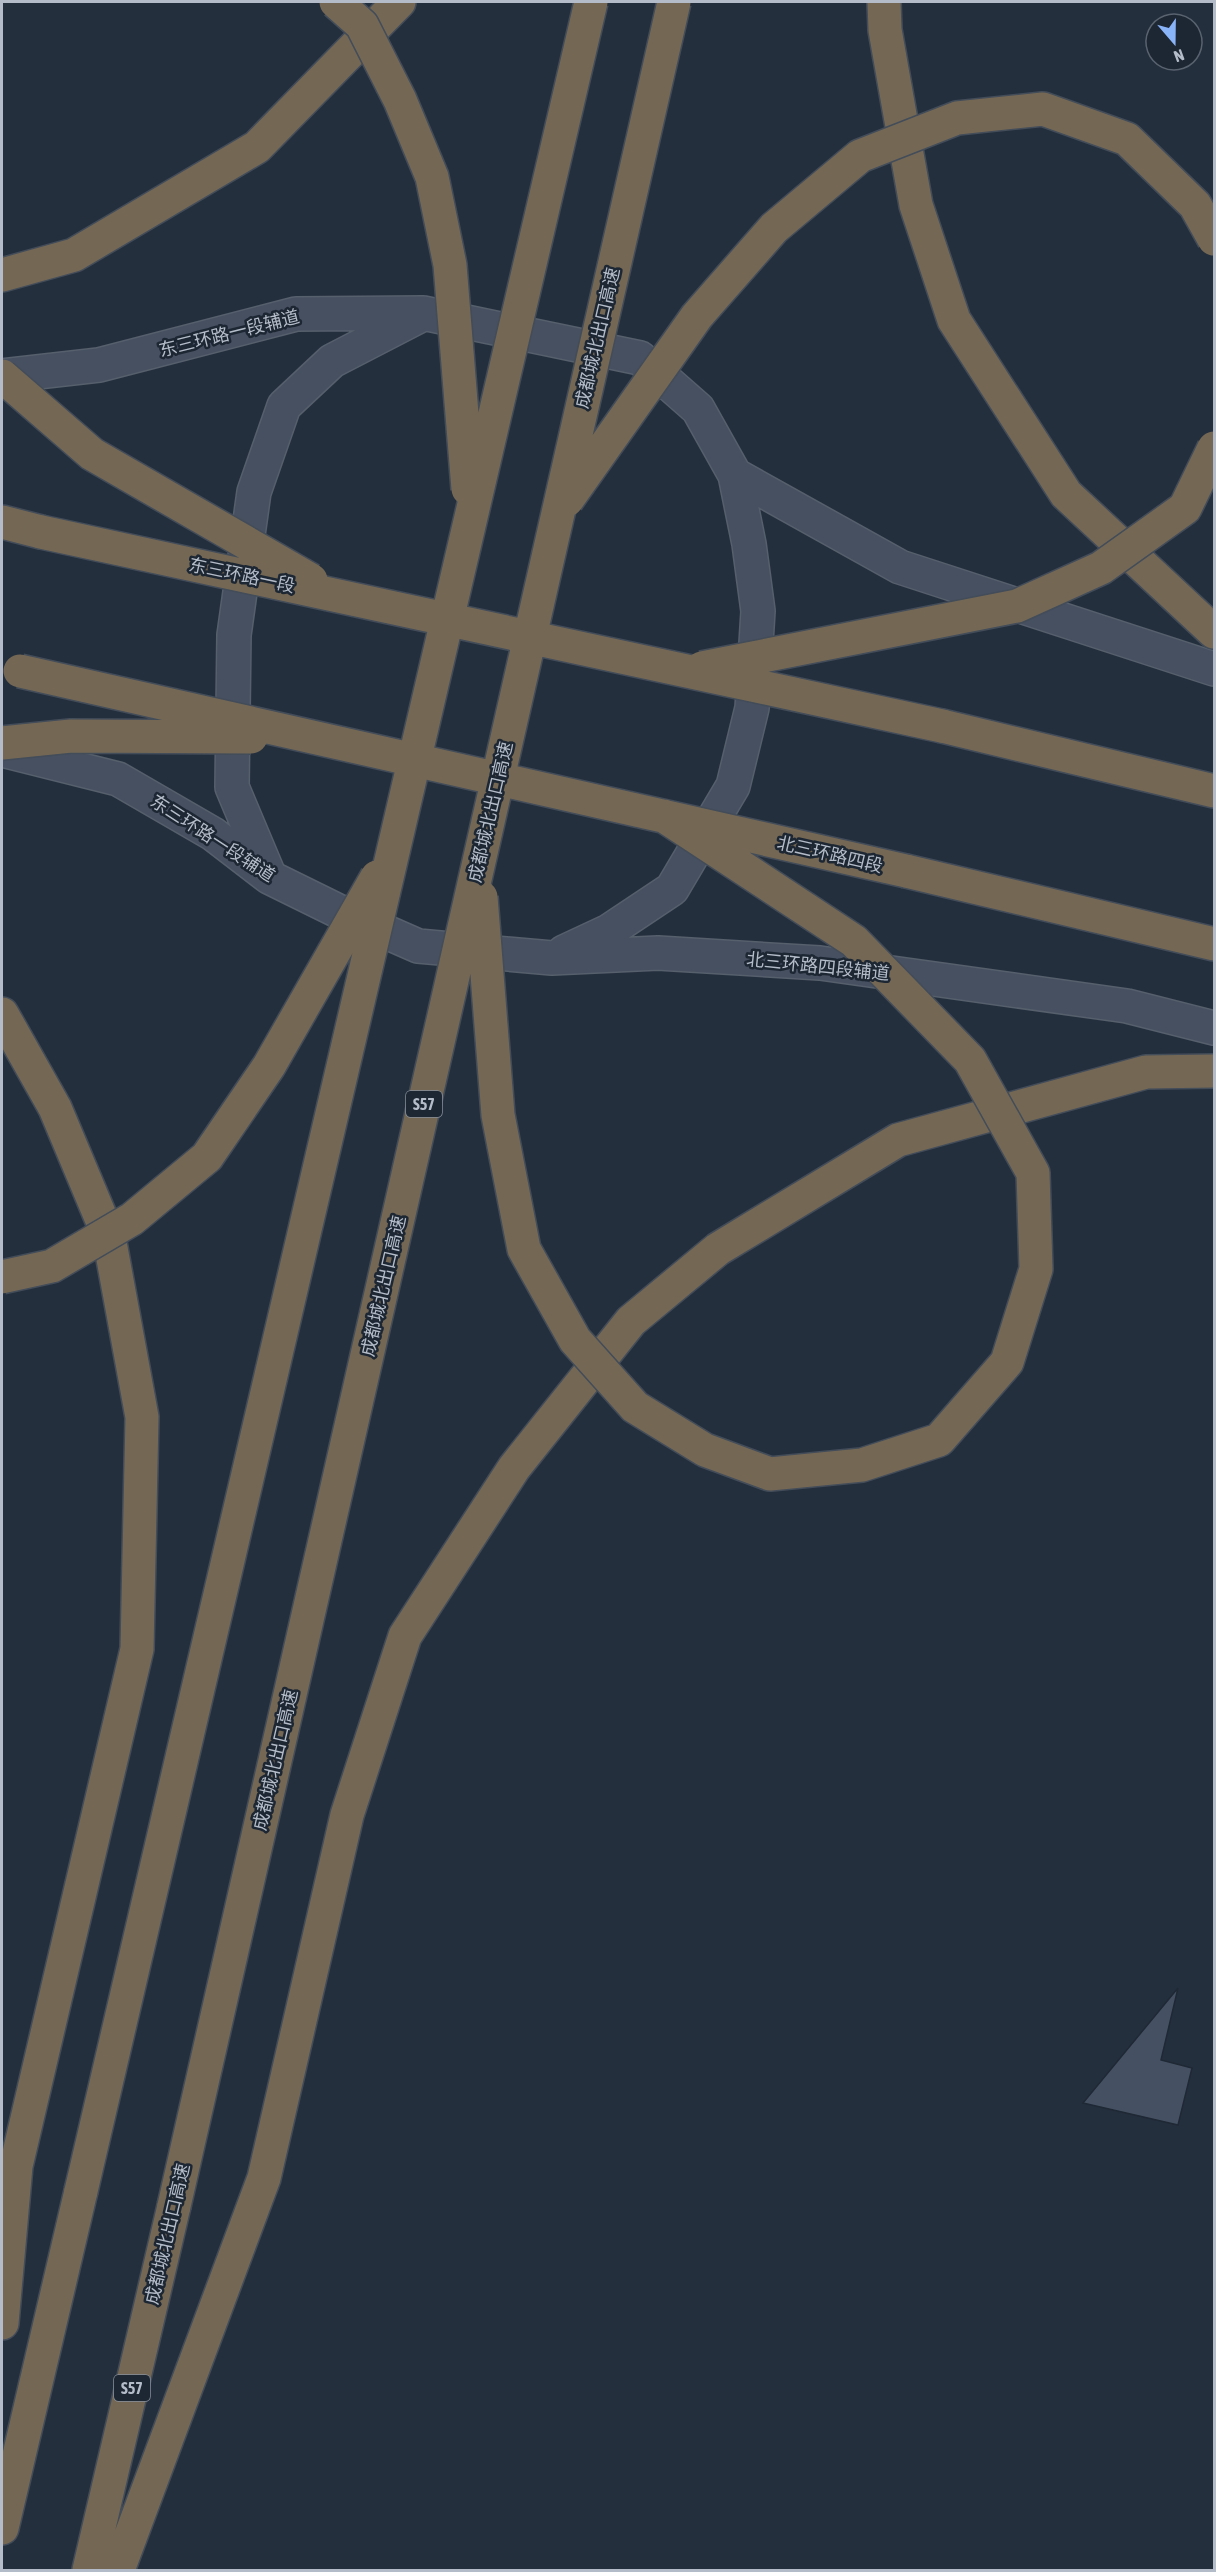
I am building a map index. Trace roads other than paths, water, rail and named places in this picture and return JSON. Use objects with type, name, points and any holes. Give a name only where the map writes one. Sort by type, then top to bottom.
[{"type":"highway","points":[[336,2],[362,25],[400,100],[432,177],[450,266],[470,519]]},
{"type":"highway","points":[[2,275],[74,255],[256,147],[399,2]]},
{"type":"highway","points":[[2,2528],[591,2]]},
{"type":"highway","name":"成都城北出口高速","points":[[89,2571],[174,2206],[674,2]]},
{"type":"highway","points":[[884,2],[885,30],[916,205],[954,320],[1066,494],[1215,632]]},
{"type":"highway","points":[[558,513],[697,316],[774,228],[860,156],[957,118],[1043,109],[1127,139],[1196,205],[1215,239]]},
{"type":"highway","points":[[2,376],[92,454],[339,596]]},
{"type":"highway","points":[[686,671],[1017,606],[1101,568],[1185,508],[1215,448]]},
{"type":"highway","name":"东三环路一段","points":[[2,522],[686,671]]},
{"type":"highway","points":[[2,666],[314,737]]},
{"type":"highway","points":[[686,671],[942,726],[1215,791]]},
{"type":"highway","points":[[2,743],[71,736],[314,737]]},
{"type":"highway","name":"北三环路四段","points":[[314,737],[1215,944]]},
{"type":"highway","points":[[478,865],[498,1114],[524,1249],[575,1340],[634,1407],[705,1450],[770,1474],[862,1466],[939,1440],[1007,1362],[1036,1269],[1034,1173],[970,1060],[854,941],[664,816]]},
{"type":"highway","points":[[2,1276],[52,1266],[132,1219],[207,1157],[269,1066],[394,847]]},
{"type":"highway","points":[[2,1014],[55,1108],[109,1237],[141,1417],[136,1649],[16,2166],[2,2323]]},
{"type":"highway","points":[[118,2571],[264,2178],[347,1815],[405,1636],[514,1468],[632,1321],[718,1250],[898,1140],[1146,1072],[1215,1071]]},
{"type":"main road","name":"东三环路一段辅道","points":[[2,376],[99,365],[296,314],[423,314],[640,358],[698,409],[735,475]]},
{"type":"main road","points":[[269,876],[232,787],[234,635],[254,492],[284,406],[332,361],[423,314]]},
{"type":"main road","points":[[735,475],[900,567],[1215,669]]},
{"type":"main road","points":[[552,958],[609,931],[672,889],[733,786],[752,708],[758,611],[750,544],[735,475]]},
{"type":"main road","name":"东三环路一段辅道","points":[[2,750],[118,779],[213,834],[269,876],[336,910],[418,946]]},
{"type":"main road","name":"北三环路四段辅道","points":[[418,946],[552,958],[658,953],[819,963],[1127,1006],[1215,1028]]}]
